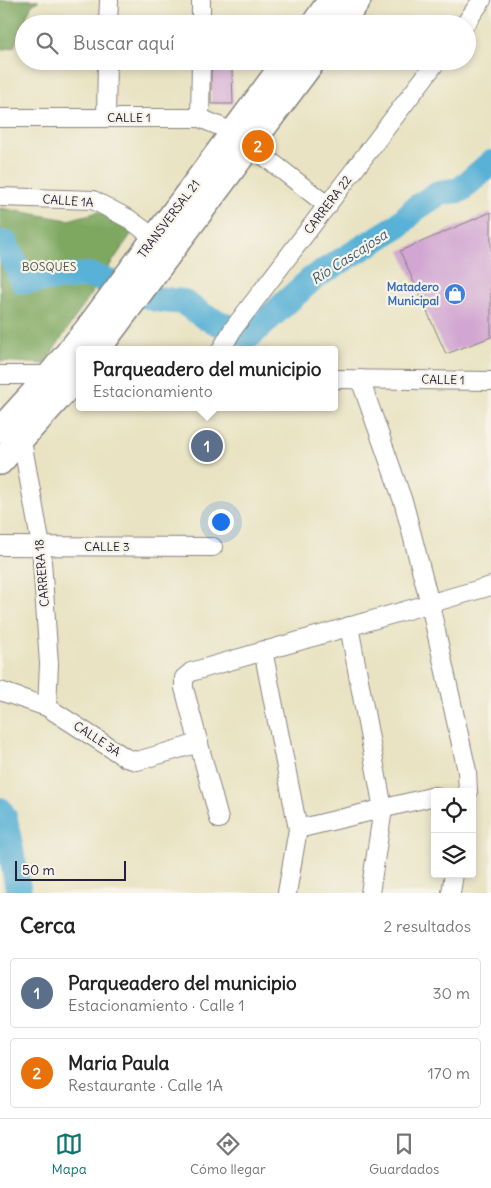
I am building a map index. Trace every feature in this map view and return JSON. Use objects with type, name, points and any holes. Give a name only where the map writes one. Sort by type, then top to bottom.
[{"type":"street","points":[[108,15],[109,0]]},
{"type":"street","points":[[201,0],[201,15]]},
{"type":"street","points":[[320,15],[331,0]]},
{"type":"street","points":[[347,15],[358,0]]},
{"type":"street","points":[[471,15],[482,0]]},
{"type":"street","points":[[106,118],[107,70]]},
{"type":"street","points":[[200,118],[201,70]]},
{"type":"street","name":"TRANSVERSAL 21","points":[[243,139],[281,70]]},
{"type":"street","name":"TRANSVERSAL 21","points":[[95,340],[158,245],[243,139],[305,70]]},
{"type":"street","name":"CARRERA 22","points":[[223,346],[233,329],[429,70]]},
{"type":"street","name":"CALLE 1","points":[[0,118],[200,118],[243,139]]},
{"type":"street","points":[[243,139],[328,206]]},
{"type":"street","name":"CALLE 1A","points":[[0,197],[93,200],[129,219],[158,245]]},
{"type":"street","name":"TRANSVERSAL 21","points":[[11,435],[50,375],[76,355]]},
{"type":"street","points":[[0,375],[76,376]]},
{"type":"street","points":[[0,462],[11,435],[76,379]]},
{"type":"street","name":"CALLE 1","points":[[338,379],[491,381]]},
{"type":"street","points":[[360,379],[404,504],[430,604],[468,771],[464,788]]},
{"type":"street","name":"CARRERA 18","points":[[11,435],[41,546],[49,664],[47,706]]},
{"type":"street","name":"CALLE 3","points":[[0,546],[213,547]]},
{"type":"street","points":[[218,819],[184,688],[184,678],[192,672],[263,650],[491,586]]},
{"type":"street","points":[[349,626],[383,809],[370,893]]},
{"type":"street","points":[[263,650],[298,829],[287,893]]},
{"type":"street","name":"CALLE 3A","points":[[0,691],[47,706],[126,758],[137,761],[199,743]]},
{"type":"street","points":[[298,829],[431,797]]},
{"type":"street","points":[[451,893],[453,878]]},
{"type":"green space","points":[[0,0],[39,0],[31,6],[27,15],[15,15],[14,47],[0,50]]},
{"type":"green space","name":"BOSQUES","points":[[0,208],[68,220],[98,212],[133,231],[44,364],[0,361]]},
{"type":"building","points":[[211,70],[232,70],[233,104],[211,104]]},
{"type":"building","name":"Matadero Municipal","points":[[491,212],[491,337],[446,354],[400,251]]},
{"type":"waterway","name":"Río Cascajosa","points":[[0,243],[5,243],[23,281],[89,275],[156,299],[183,302],[205,317],[249,336],[313,278],[398,226],[416,208],[439,193],[460,190],[491,163]]},
{"type":"waterway","points":[[0,810],[5,819],[19,893]]},
{"type":"place","name":"Maria Paula","points":[[258,146]]},
{"type":"place","name":"Matadero Municipal","points":[[455,294]]},
{"type":"place","name":"Parqueadero del municipio","points":[[207,446]]}]
